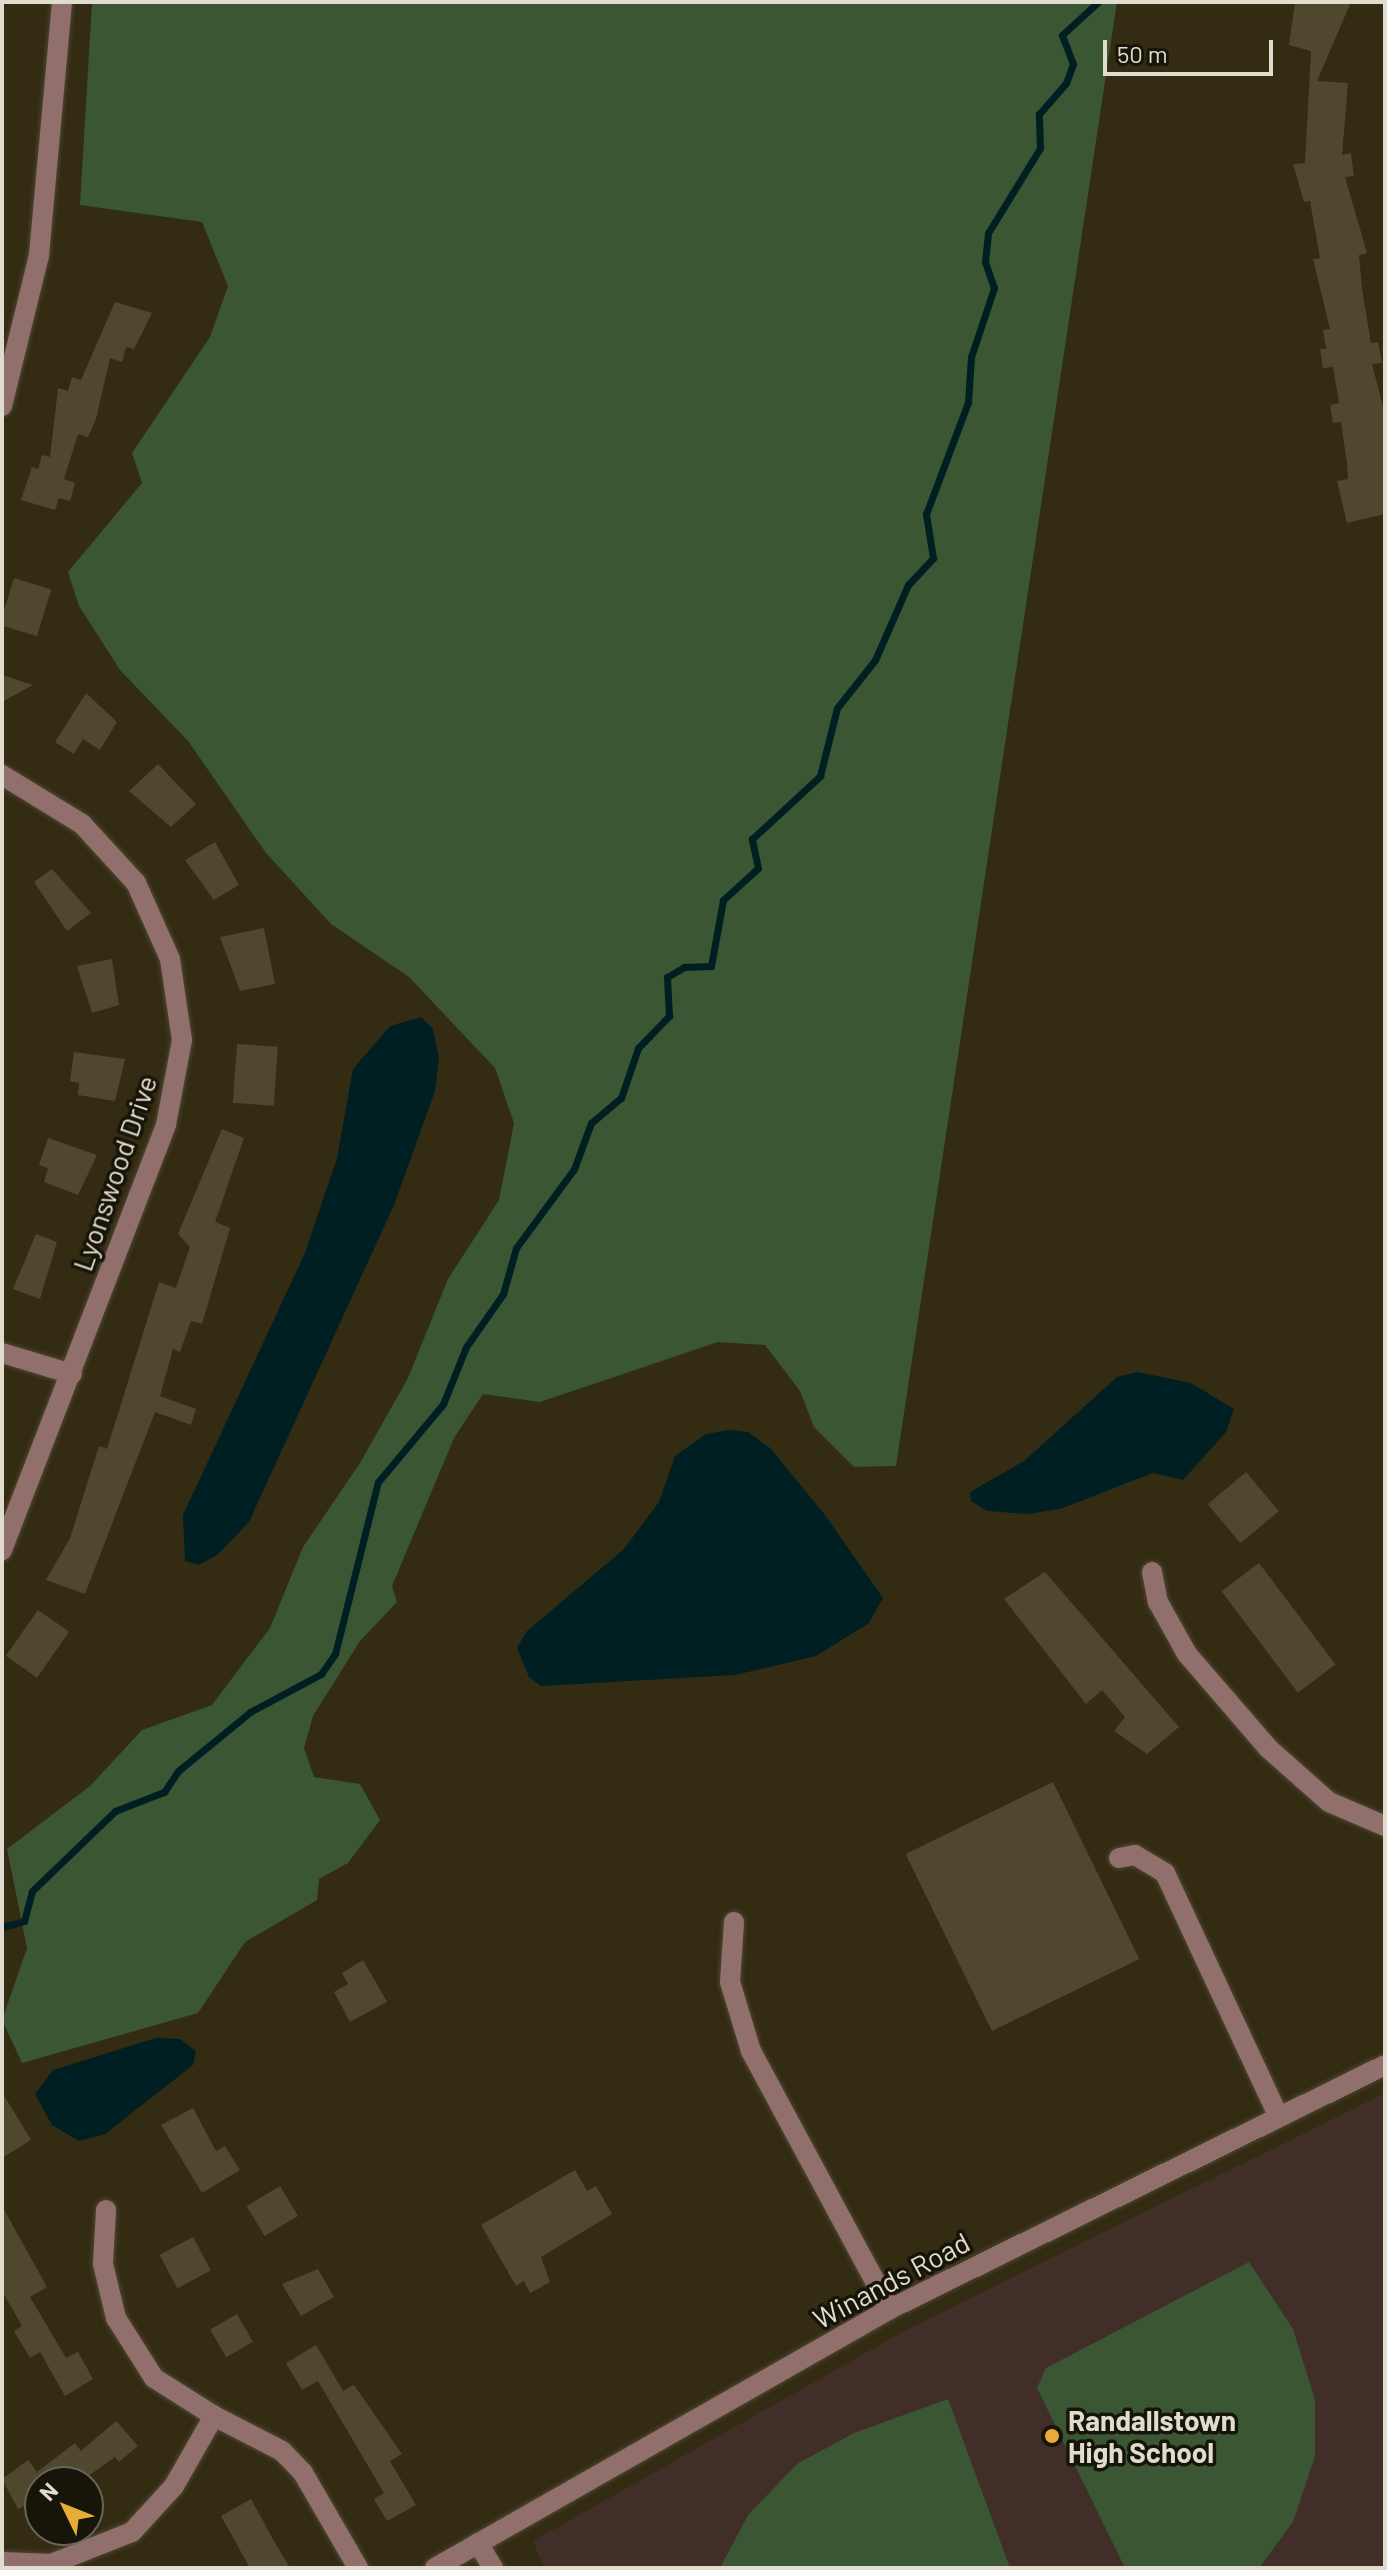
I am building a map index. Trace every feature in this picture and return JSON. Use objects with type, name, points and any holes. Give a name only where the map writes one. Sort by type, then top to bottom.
[{"type":"street","points":[[2,406],[39,255],[62,2]]},
{"type":"street","name":"Lyonswood Drive","points":[[2,775],[49,798],[111,850],[155,921],[179,1000],[182,1040],[166,1125],[2,1550]]},
{"type":"street","points":[[2,1353],[72,1374]]},
{"type":"street","points":[[1152,1572],[1158,1602],[1187,1654],[1268,1748],[1329,1802],[1385,1826]]},
{"type":"street","points":[[1119,1858],[1135,1855],[1165,1873],[1278,2115]]},
{"type":"street","points":[[734,1922],[730,1982],[751,2051],[890,2309]]},
{"type":"street","name":"Winands Road","points":[[435,2568],[890,2309],[1278,2115],[1385,2065]]},
{"type":"street","points":[[106,2210],[104,2278],[116,2318],[154,2378],[214,2416],[282,2451],[303,2473],[358,2568]]},
{"type":"street","points":[[2,2562],[51,2564],[132,2532],[174,2486],[214,2416]]},
{"type":"street","points":[[478,2543],[493,2568]]},
{"type":"shaded area","name":"Randallstown High School","points":[[1385,2093],[1385,2568],[544,2568],[533,2541],[904,2331]]},
{"type":"green space","points":[[92,2],[1117,2],[896,1466],[854,1467],[814,1427],[800,1391],[765,1345],[718,1342],[540,1402],[483,1394],[454,1438],[392,1586],[397,1602],[360,1641],[313,1716],[304,1748],[314,1777],[360,1784],[380,1820],[348,1863],[319,1879],[317,1900],[245,1942],[198,2013],[22,2063],[2,2020],[27,1948],[7,1849],[90,1786],[142,1730],[212,1705],[270,1628],[303,1547],[360,1463],[408,1378],[448,1279],[499,1200],[514,1123],[495,1068],[409,977],[331,924],[266,853],[188,741],[120,670],[79,606],[68,572],[142,483],[132,453],[210,337],[228,286],[202,222],[80,205]]},
{"type":"green space","points":[[1249,2262],[1293,2329],[1315,2400],[1315,2456],[1293,2522],[1259,2568],[1125,2568],[1037,2388],[1046,2368]]},
{"type":"green space","points":[[948,2399],[1010,2568],[720,2568],[748,2515],[797,2464],[854,2433]]},
{"type":"water","points":[[421,1017],[433,1029],[439,1058],[435,1091],[394,1205],[249,1522],[216,1556],[198,1565],[185,1561],[183,1515],[305,1253],[337,1158],[353,1069],[390,1026]]},
{"type":"water","points":[[1137,1372],[1191,1383],[1234,1409],[1226,1432],[1183,1480],[1153,1473],[1060,1509],[1027,1514],[987,1511],[971,1501],[970,1492],[1024,1461],[1117,1377]]},
{"type":"water","points":[[729,1430],[748,1432],[770,1448],[825,1515],[883,1598],[869,1623],[816,1656],[735,1675],[541,1686],[529,1677],[517,1648],[526,1632],[624,1549],[659,1502],[675,1456],[706,1434]]},
{"type":"water","points":[[156,2038],[180,2039],[196,2051],[193,2065],[105,2134],[79,2141],[52,2125],[35,2094],[53,2070]]},
{"type":"building","points":[[1295,2],[1351,2],[1317,81],[1348,83],[1342,155],[1351,153],[1354,176],[1345,177],[1367,253],[1359,255],[1371,343],[1378,342],[1382,363],[1372,364],[1385,414],[1385,514],[1347,523],[1337,481],[1348,479],[1341,422],[1333,423],[1330,405],[1339,403],[1333,367],[1323,368],[1320,349],[1326,349],[1323,330],[1330,329],[1313,259],[1320,258],[1310,201],[1304,202],[1293,164],[1305,163],[1311,51],[1289,45]]},
{"type":"building","points":[[115,302],[152,313],[134,349],[126,347],[122,362],[110,358],[96,419],[88,437],[78,434],[64,479],[75,483],[70,501],[59,498],[55,510],[21,500],[32,467],[38,469],[42,455],[50,457],[58,388],[68,391],[72,377],[81,380]]},
{"type":"building","points":[[14,578],[51,589],[37,636],[2,626]]},
{"type":"building","points":[[2,675],[33,685],[2,702]]},
{"type":"building","points":[[86,693],[117,722],[100,750],[83,739],[74,754],[55,742]]},
{"type":"building","points":[[158,764],[196,804],[171,827],[129,791]]},
{"type":"building","points":[[215,842],[239,885],[214,900],[185,860]]},
{"type":"building","points":[[52,869],[91,913],[67,931],[34,882]]},
{"type":"building","points":[[264,928],[275,984],[240,991],[220,937]]},
{"type":"building","points":[[112,959],[119,1005],[92,1013],[77,966]]},
{"type":"building","points":[[237,1044],[278,1047],[274,1106],[233,1103]]},
{"type":"building","points":[[74,1052],[125,1059],[115,1101],[78,1095],[79,1083],[70,1081]]},
{"type":"building","points":[[222,1129],[244,1138],[215,1222],[230,1228],[202,1324],[191,1321],[180,1352],[173,1349],[160,1396],[196,1409],[191,1425],[155,1412],[85,1594],[46,1580],[70,1538],[99,1446],[107,1449],[159,1282],[176,1288],[190,1247],[178,1234]]},
{"type":"building","points":[[48,1138],[97,1155],[78,1195],[44,1182],[48,1168],[39,1165]]},
{"type":"building","points":[[36,1234],[57,1242],[40,1299],[13,1289]]},
{"type":"building","points":[[1246,1472],[1279,1511],[1240,1543],[1208,1504]]},
{"type":"building","points":[[1259,1563],[1335,1664],[1298,1693],[1221,1591]]},
{"type":"building","points":[[1045,1572],[1179,1727],[1147,1754],[1114,1731],[1125,1717],[1102,1690],[1086,1704],[1004,1599]]},
{"type":"building","points":[[38,1610],[69,1632],[37,1678],[6,1656]]},
{"type":"building","points":[[1053,1782],[1139,1959],[992,2031],[906,1854]]},
{"type":"building","points":[[363,1960],[387,2002],[350,2022],[334,1992],[348,1984],[342,1973]]},
{"type":"building","points":[[2,2092],[31,2140],[2,2158]]},
{"type":"building","points":[[193,2108],[216,2151],[225,2146],[240,2170],[202,2193],[161,2125]]},
{"type":"building","points":[[575,2170],[587,2191],[596,2186],[612,2214],[541,2257],[550,2282],[530,2293],[524,2281],[516,2286],[481,2225]]},
{"type":"building","points":[[280,2186],[298,2216],[265,2236],[247,2206]]},
{"type":"building","points":[[2,2206],[47,2287],[30,2297],[66,2358],[78,2352],[93,2379],[65,2396],[40,2352],[30,2358],[14,2331],[22,2326],[2,2291]]},
{"type":"building","points":[[193,2237],[211,2271],[177,2288],[159,2255]]},
{"type":"building","points":[[318,2269],[334,2297],[301,2316],[282,2284]]},
{"type":"building","points":[[237,2314],[253,2342],[226,2357],[210,2330]]},
{"type":"building","points":[[316,2345],[343,2391],[354,2385],[402,2454],[390,2461],[416,2505],[387,2521],[374,2499],[384,2493],[318,2381],[302,2390],[286,2363]]},
{"type":"building","points":[[116,2421],[138,2446],[119,2462],[115,2457],[102,2466],[45,2466],[75,2443],[81,2451]]},
{"type":"building","points":[[28,2460],[32,2466],[24,2466],[24,2506],[18,2509],[2,2479]]},
{"type":"building","points":[[251,2499],[290,2568],[250,2568],[221,2516]]},
{"type":"waterway","points":[[2,1927],[24,1921],[32,1891],[115,1811],[164,1792],[178,1771],[250,1712],[321,1674],[335,1654],[378,1482],[443,1404],[466,1347],[503,1294],[516,1248],[574,1169],[591,1123],[621,1098],[638,1048],[669,1016],[667,977],[684,967],[711,966],[723,900],[758,868],[752,839],[820,776],[837,708],[875,660],[908,585],[933,558],[926,514],[968,402],[971,357],[994,288],[985,262],[988,233],[1040,148],[1039,114],[1066,83],[1073,64],[1062,35],[1098,2]]},
{"type":"place","name":"Randallstown High School","points":[[1052,2436]]}]
